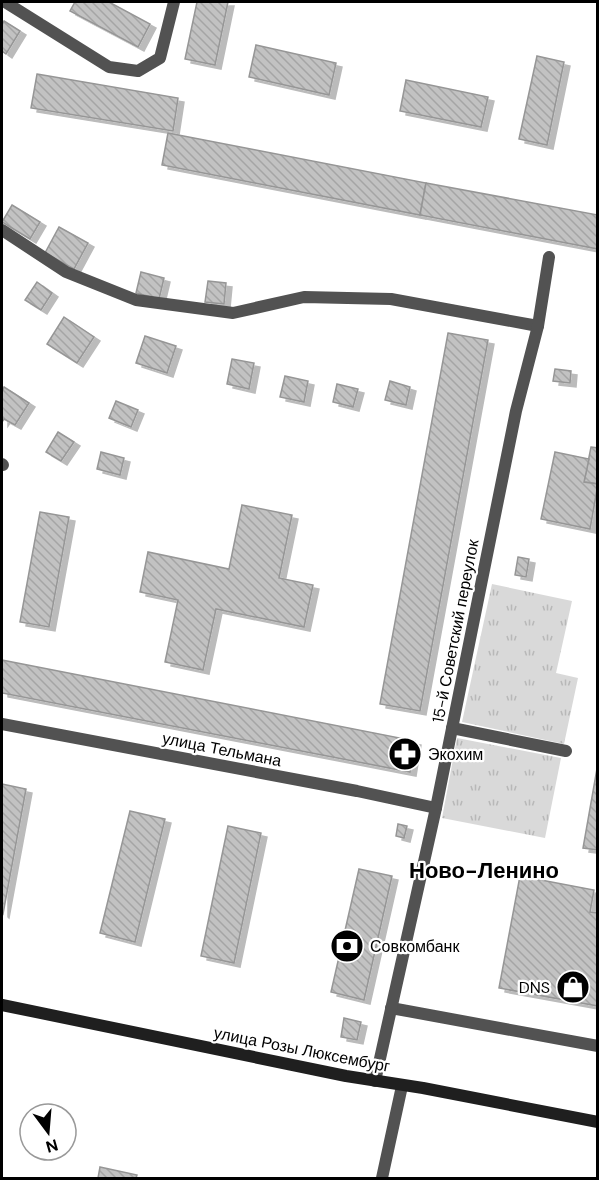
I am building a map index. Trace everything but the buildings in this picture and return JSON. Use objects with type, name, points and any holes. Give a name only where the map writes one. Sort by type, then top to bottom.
[{"type":"main road","name":"улица Розы Люксембург","points":[[2,1005],[375,1081],[423,1088],[597,1122]]},
{"type":"street","points":[[5,2],[109,67],[138,71],[160,58],[174,2]]},
{"type":"street","points":[[2,230],[66,272],[136,300],[233,313],[304,297],[391,298],[538,326]]},
{"type":"street","name":"15-й Советский переулок","points":[[375,1081],[436,808],[516,411],[538,326],[549,257]]},
{"type":"street","name":"улица Тельмана","points":[[2,724],[436,808]]},
{"type":"street","points":[[452,728],[566,751]]},
{"type":"street","points":[[391,1008],[597,1046]]},
{"type":"street","points":[[382,1179],[402,1086]]},
{"type":"green space","points":[[492,584],[572,601],[556,673],[578,678],[564,744],[462,722]]},
{"type":"green space","points":[[457,738],[561,758],[545,838],[442,818]]},
{"type":"place","name":"Экохим","points":[[405,754]]},
{"type":"place","name":"Совкомбанк","points":[[347,946]]},
{"type":"place","name":"DNS","points":[[573,987]]},
{"type":"district","name":"Ново-Ленино","points":[[484,870]]}]
